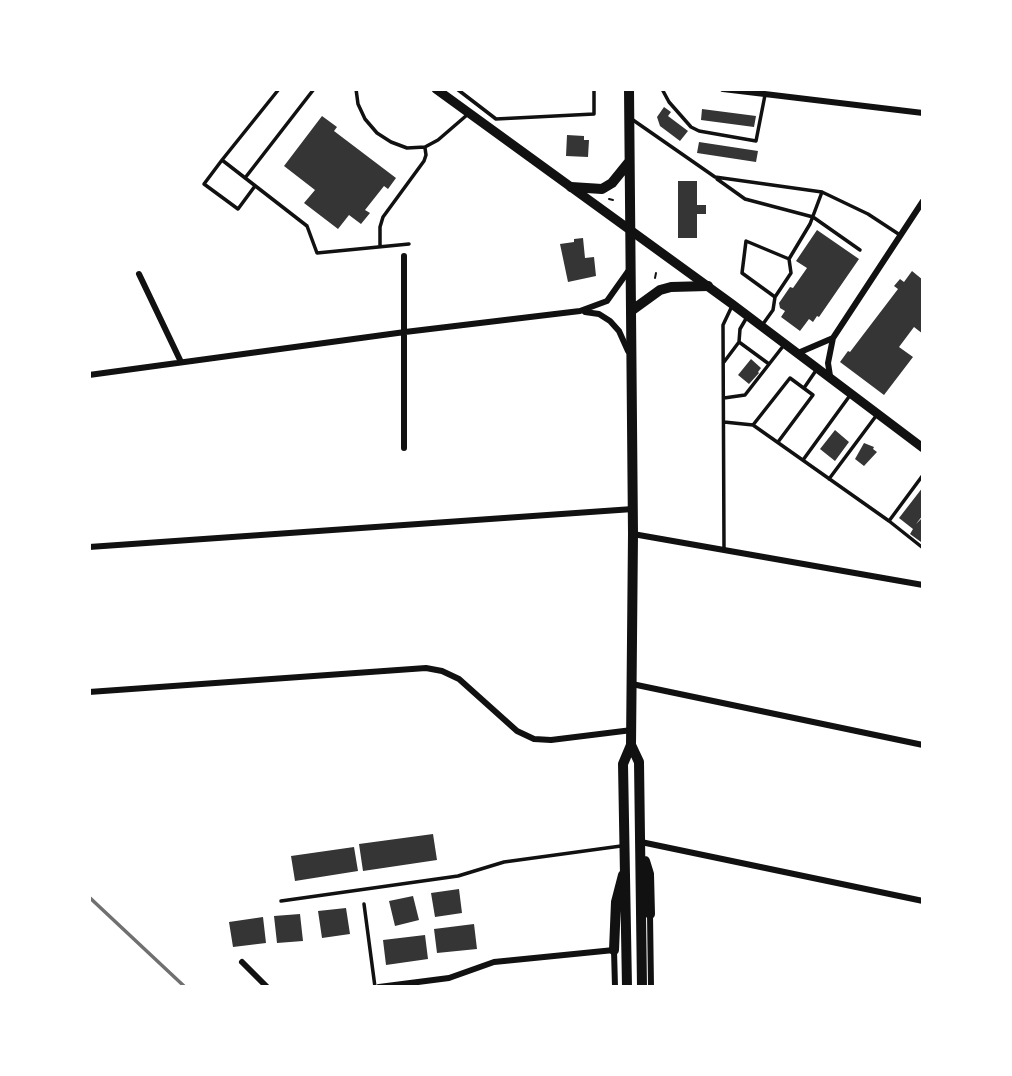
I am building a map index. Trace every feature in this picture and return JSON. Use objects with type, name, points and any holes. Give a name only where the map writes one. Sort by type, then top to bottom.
[{"type":"main road","points":[[436,89],[708,286],[923,448]]},
{"type":"main road","points":[[627,987],[627,859],[623,764],[631,745],[632,730],[633,534],[629,89]]},
{"type":"main road","points":[[571,187],[602,189],[612,183],[629,162]]},
{"type":"main road","points":[[631,311],[660,290],[708,286]]},
{"type":"main road","points":[[631,745],[639,762],[642,987]]},
{"type":"main road","points":[[641,842],[649,874],[650,914]]},
{"type":"main road","points":[[614,950],[616,902],[627,859]]},
{"type":"street","points":[[723,89],[923,113]]},
{"type":"street","points":[[830,376],[828,363],[833,338],[923,201]]},
{"type":"street","points":[[404,256],[404,448]]},
{"type":"street","points":[[89,375],[580,311],[607,301],[630,269]]},
{"type":"street","points":[[139,274],[181,362]]},
{"type":"street","points":[[580,311],[596,313],[610,321],[619,331],[631,357]]},
{"type":"street","points":[[798,353],[833,338]]},
{"type":"street","points":[[89,547],[633,509]]},
{"type":"street","points":[[633,534],[923,585]]},
{"type":"street","points":[[89,692],[426,668],[446,672],[463,681],[517,730],[531,738],[551,740],[632,730]]},
{"type":"street","points":[[632,684],[923,745]]},
{"type":"street","points":[[641,842],[923,901]]},
{"type":"street","points":[[650,914],[651,987]]},
{"type":"street","points":[[377,987],[452,977],[494,962],[614,950],[615,987]]},
{"type":"street","points":[[243,962],[267,987]]},
{"type":"lane","points":[[255,186],[238,209],[204,184],[279,89]]},
{"type":"lane","points":[[245,177],[314,89]]},
{"type":"lane","points":[[356,89],[358,104],[365,119],[377,133],[407,148],[425,147],[438,140],[468,113]]},
{"type":"lane","points":[[457,89],[496,119],[594,114],[594,89]]},
{"type":"lane","points":[[662,89],[669,102],[691,127],[699,131],[756,141],[765,95]]},
{"type":"lane","points":[[628,117],[745,199],[813,216],[860,250]]},
{"type":"lane","points":[[380,247],[383,217],[424,161],[425,147]]},
{"type":"lane","points":[[222,160],[307,226],[317,253],[409,244]]},
{"type":"lane","points":[[715,177],[822,192],[868,214],[901,235]]},
{"type":"lane","points":[[762,326],[773,310],[775,297],[791,273],[789,259],[813,216],[822,192]]},
{"type":"lane","points":[[775,297],[741,273],[746,241],[789,259]]},
{"type":"lane","points":[[724,551],[723,325],[732,304]]},
{"type":"lane","points":[[724,363],[739,342],[740,330],[748,316]]},
{"type":"lane","points":[[739,342],[769,364]]},
{"type":"lane","points":[[724,398],[746,395],[785,343]]},
{"type":"lane","points":[[804,388],[818,368]]},
{"type":"lane","points":[[753,425],[790,378],[813,395],[778,442]]},
{"type":"lane","points":[[803,460],[852,393]]},
{"type":"lane","points":[[829,479],[878,414]]},
{"type":"lane","points":[[724,422],[753,425],[923,548]]},
{"type":"lane","points":[[889,522],[923,475]]},
{"type":"lane","points":[[281,901],[458,876],[508,861],[626,845]]},
{"type":"lane","points":[[363,904],[377,987]]},
{"type":"path","points":[[656,273],[653,278],[657,283]]},
{"type":"building","points":[[664,107],[671,112],[668,116],[688,131],[680,141],[660,126],[657,117]]},
{"type":"building","points":[[702,109],[756,116],[754,127],[701,120]]},
{"type":"building","points":[[322,116],[337,127],[334,131],[396,178],[388,189],[384,186],[365,210],[370,213],[361,224],[349,215],[338,229],[304,203],[315,190],[284,166]]},
{"type":"building","points":[[567,135],[584,136],[584,140],[589,140],[588,157],[566,156]]},
{"type":"building","points":[[699,142],[758,151],[756,162],[697,153]]},
{"type":"building","points":[[678,181],[697,181],[697,205],[706,205],[706,214],[697,214],[697,238],[678,238]]},
{"type":"building","points":[[817,230],[859,259],[819,317],[813,322],[809,319],[800,331],[781,317],[785,311],[780,308],[779,303],[807,268],[796,261]]},
{"type":"building","points":[[583,238],[585,258],[594,257],[596,276],[568,282],[560,244]]},
{"type":"building","points":[[912,271],[923,280],[923,334],[914,327],[899,347],[913,357],[884,395],[840,362],[898,289],[894,286],[900,279],[904,282]]},
{"type":"building","points":[[751,359],[761,368],[749,384],[738,375]]},
{"type":"building","points":[[835,430],[849,442],[835,461],[820,449]]},
{"type":"building","points":[[864,443],[874,447],[877,452],[864,466],[855,459]]},
{"type":"building","points":[[923,487],[923,515],[916,524],[923,517],[921,542],[910,534],[913,529],[899,518]]},
{"type":"building","points":[[433,834],[437,860],[363,871],[359,844]]},
{"type":"building","points":[[354,847],[358,871],[295,881],[291,856]]},
{"type":"building","points":[[459,889],[462,913],[435,917],[431,893]]},
{"type":"building","points":[[413,896],[419,920],[395,926],[389,901]]},
{"type":"building","points":[[346,908],[350,934],[322,938],[318,911]]},
{"type":"building","points":[[300,914],[303,941],[277,943],[274,916]]},
{"type":"building","points":[[263,917],[266,943],[233,947],[229,922]]},
{"type":"building","points":[[474,924],[477,949],[437,953],[434,929]]},
{"type":"building","points":[[425,935],[428,959],[386,965],[383,940]]},
{"type":"railway","points":[[89,897],[185,987]]}]
